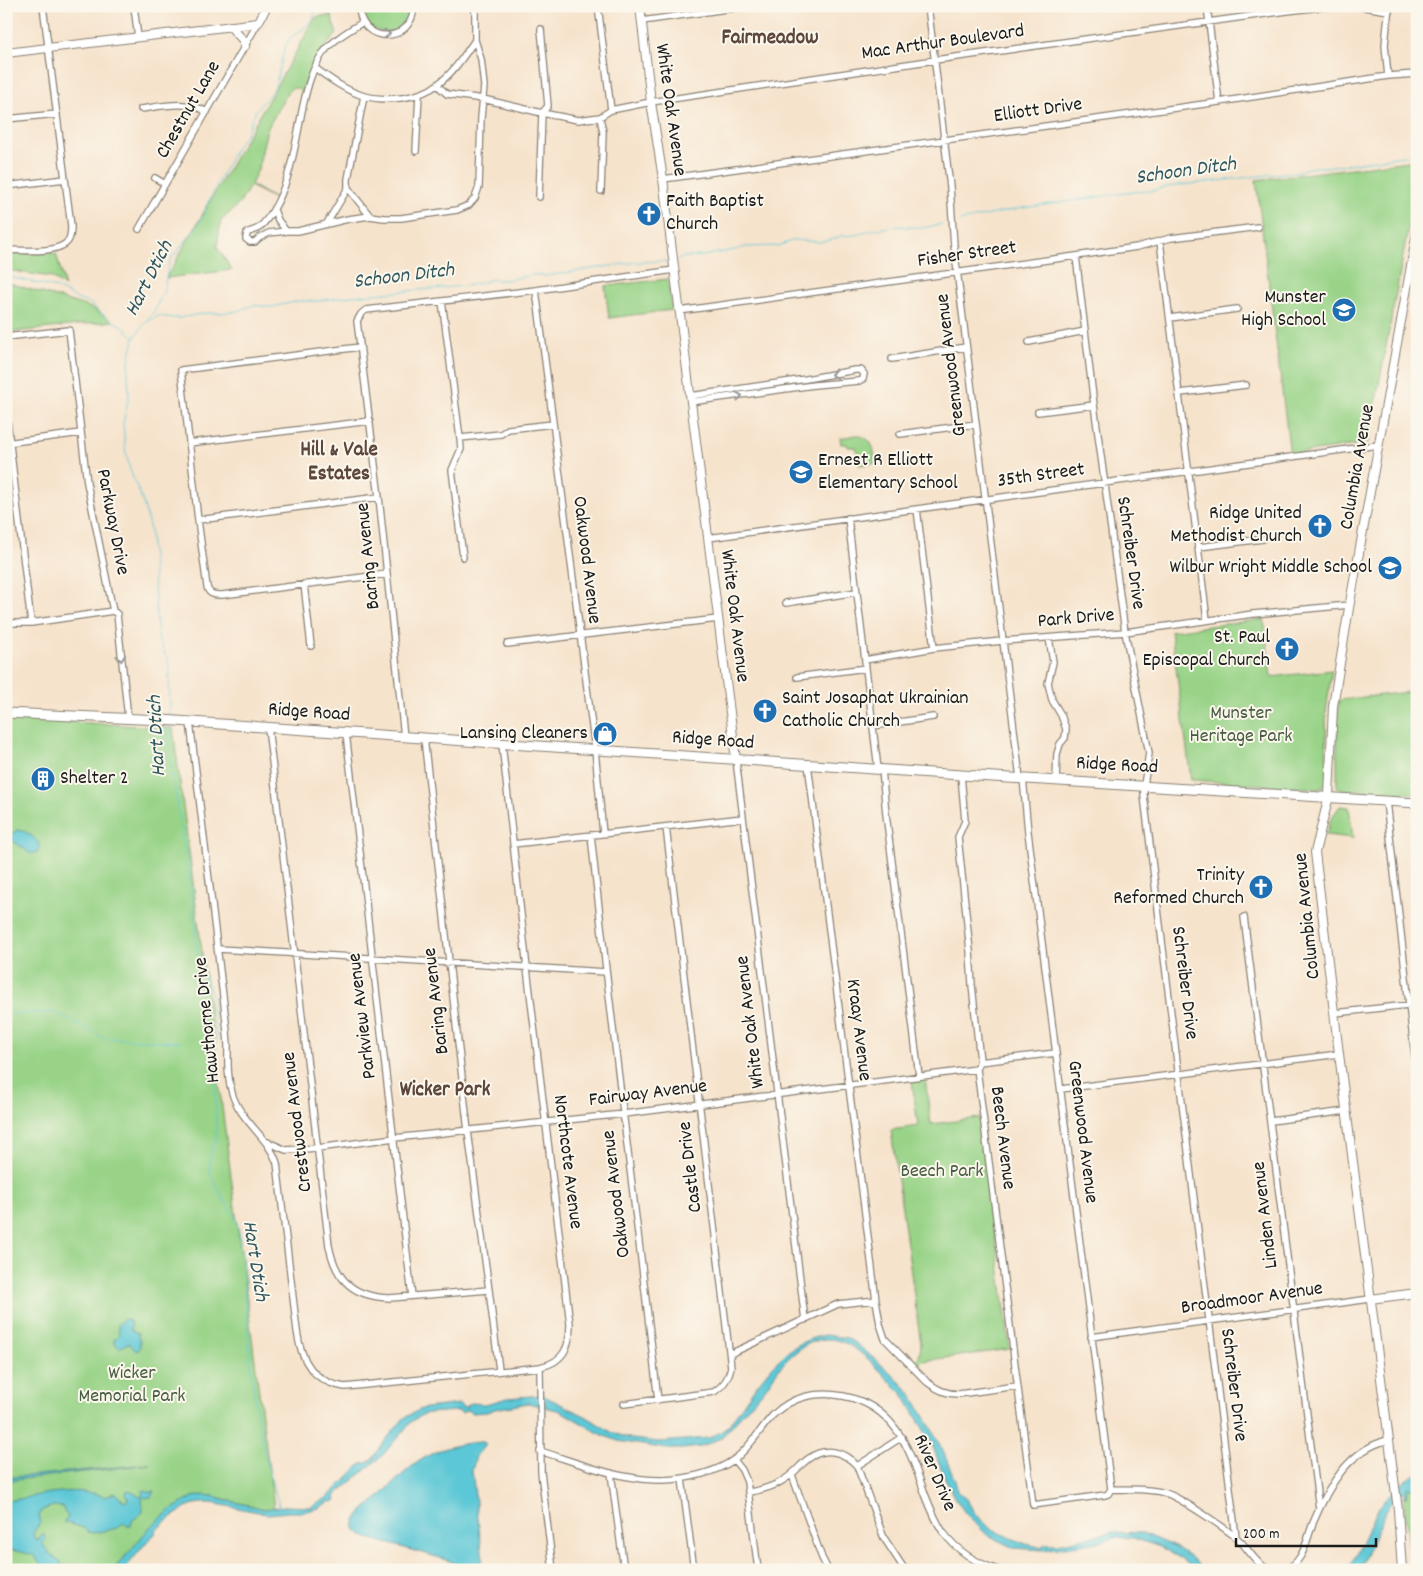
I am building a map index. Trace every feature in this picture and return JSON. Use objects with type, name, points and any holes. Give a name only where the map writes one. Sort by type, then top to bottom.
[{"type":"main road","name":"Ridge Road","points":[[6,713],[179,721],[961,775],[1329,796],[1417,803]]},
{"type":"street","points":[[6,250],[51,250],[61,247],[68,241],[70,234],[71,226],[43,6]]},
{"type":"street","points":[[134,6],[138,38]]},
{"type":"street","name":"Chestnut Lane","points":[[139,229],[267,6]]},
{"type":"street","points":[[359,6],[359,12],[367,28],[380,35],[395,34],[408,26],[412,20],[414,6]]},
{"type":"street","points":[[363,22],[332,42],[322,54],[306,90],[289,172],[283,190],[274,210],[261,226],[257,230],[250,230],[247,233],[246,239],[250,242],[255,242],[269,233],[298,231],[327,223],[370,216],[401,218],[457,210],[468,206],[475,198],[479,187],[484,86],[481,59],[475,40],[475,6]]},
{"type":"street","points":[[437,85],[448,94],[483,99],[542,113],[578,120],[600,117],[611,110],[598,6]]},
{"type":"street","name":"White Oak Avenue","points":[[640,6],[736,760],[804,1320]]},
{"type":"street","points":[[642,21],[748,6]]},
{"type":"street","name":"Greenwood Avenue","points":[[928,6],[984,500],[1022,778],[1111,1490]]},
{"type":"street","points":[[1207,6],[1219,102]]},
{"type":"street","name":"Mac Arthur Boulevard","points":[[611,110],[651,102],[935,60],[1313,8],[1341,6]]},
{"type":"street","points":[[1358,6],[1389,8],[1385,45],[1388,76]]},
{"type":"street","points":[[6,52],[258,23]]},
{"type":"street","points":[[230,26],[242,39],[245,46]]},
{"type":"street","points":[[539,197],[542,113],[548,106],[541,29]]},
{"type":"street","points":[[315,68],[334,83],[364,96],[383,98],[419,95],[437,85],[460,62],[475,40]]},
{"type":"street","name":"Elliott Drive","points":[[663,179],[1219,102],[1388,76],[1417,74]]},
{"type":"street","points":[[416,151],[419,95]]},
{"type":"street","points":[[327,223],[348,188],[348,179],[364,96]]},
{"type":"street","points":[[141,109],[187,104],[198,106],[207,112]]},
{"type":"street","points":[[6,119],[57,114]]},
{"type":"street","points":[[600,117],[603,132],[601,191]]},
{"type":"street","points":[[155,178],[165,184]]},
{"type":"street","points":[[6,186],[65,179]]},
{"type":"street","points":[[348,188],[370,216]]},
{"type":"street","points":[[274,210],[286,231]]},
{"type":"street","name":"Fisher Street","points":[[679,311],[1076,256],[1138,247],[1171,238],[1258,227]]},
{"type":"street","name":"Columbia Avenue","points":[[1402,1570],[1398,1510],[1346,1111],[1315,852],[1329,796],[1333,706],[1349,605],[1417,233]]},
{"type":"street","points":[[1160,241],[1207,620]]},
{"type":"street","name":"Schreiber Drive","points":[[1076,256],[1125,632],[1149,753],[1144,796],[1236,1537]]},
{"type":"street","points":[[463,557],[452,470],[461,449],[442,301],[536,290],[674,270]]},
{"type":"street","name":"Oakwood Avenue","points":[[536,290],[604,834]]},
{"type":"street","name":"Baring Avenue","points":[[404,737],[379,497],[357,321],[366,310],[442,301]]},
{"type":"street","points":[[1170,318],[1237,309]]},
{"type":"street","name":"Parkway Drive","points":[[6,337],[69,330],[87,482],[113,611],[116,614],[128,718]]},
{"type":"street","points":[[1029,342],[1085,331]]},
{"type":"street","points":[[360,347],[181,370],[198,520],[207,587],[208,592],[211,594],[222,596],[387,574]]},
{"type":"street","points":[[892,359],[966,347]]},
{"type":"street","points":[[855,370],[861,370],[864,374],[863,379],[860,381],[690,399],[855,370]]},
{"type":"street","points":[[1180,393],[1246,385]]},
{"type":"street","points":[[1038,412],[1094,404]]},
{"type":"street","points":[[6,411],[8,442],[32,623]]},
{"type":"street","points":[[189,443],[370,421]]},
{"type":"street","points":[[460,438],[501,434],[508,430],[553,424]]},
{"type":"street","points":[[900,434],[976,424]]},
{"type":"street","points":[[8,442],[81,433]]},
{"type":"street","name":"35th Street","points":[[708,538],[1378,445]]},
{"type":"street","points":[[198,520],[379,497]]},
{"type":"street","points":[[917,509],[934,648]]},
{"type":"street","points":[[848,518],[872,726],[880,769],[919,1076]]},
{"type":"street","points":[[1199,547],[1263,539]]},
{"type":"street","points":[[304,584],[311,646]]},
{"type":"street","points":[[786,603],[857,592]]},
{"type":"street","name":"Park Drive","points":[[865,660],[934,648],[1125,632],[1253,614],[1349,605]]},
{"type":"street","points":[[6,621],[32,623],[113,611]]},
{"type":"street","points":[[507,644],[718,619]]},
{"type":"street","points":[[1049,638],[1053,662],[1048,683],[1052,700],[1061,715],[1066,729],[1065,738],[1060,744],[1057,754],[1056,780]]},
{"type":"street","points":[[797,677],[866,668]]},
{"type":"street","points":[[872,726],[933,717]]},
{"type":"street","name":"Hawthorne Drive","points":[[190,722],[226,1018],[228,1074],[237,1105],[265,1141],[275,1156],[277,1163],[297,1331],[301,1353],[305,1362],[323,1380],[336,1386],[354,1387],[540,1367]]},
{"type":"street","name":"Crestwood Avenue","points":[[268,727],[329,1246],[334,1265],[346,1283],[374,1298],[488,1290]]},
{"type":"street","name":"Parkview Avenue","points":[[346,733],[412,1296]]},
{"type":"street","name":"Baring Avenue","points":[[424,738],[448,962],[488,1290]]},
{"type":"street","name":"Northcote Avenue","points":[[502,744],[569,1314],[569,1343],[562,1355],[548,1365],[540,1367]]},
{"type":"street","name":"Kraay Avenue","points":[[808,764],[876,1300]]},
{"type":"street","name":"Beech Avenue","points":[[961,775],[965,821],[958,837],[970,951],[978,1066],[1033,1506],[1105,1495],[1111,1490]]},
{"type":"street","points":[[1386,800],[1417,1075]]},
{"type":"street","points":[[514,844],[743,818]]},
{"type":"street","name":"Castle Drive","points":[[658,1400],[714,1392],[722,1387],[728,1379],[731,1367],[666,827]]},
{"type":"street","name":"Oakwood Avenue","points":[[591,835],[658,1400]]},
{"type":"street","name":"Linden Avenue","points":[[1244,917],[1319,1509]]},
{"type":"street","points":[[218,949],[606,972]]},
{"type":"street","points":[[1335,1013],[1417,1004]]},
{"type":"street","name":"Fairway Avenue","points":[[265,1141],[286,1150],[318,1148],[394,1138],[624,1114],[919,1076],[1056,1053]]},
{"type":"street","points":[[1061,1089],[1339,1054]]},
{"type":"street","points":[[1271,1121],[1346,1111]]},
{"type":"street","points":[[488,1290],[499,1370]]},
{"type":"street","name":"Broadmoor Avenue","points":[[1091,1337],[1417,1293]]},
{"type":"street","points":[[730,1354],[838,1304],[876,1300],[884,1339],[935,1388],[950,1394],[959,1394],[1017,1386]]},
{"type":"street","points":[[540,1367],[541,1472],[554,1570]]},
{"type":"street","name":"River Drive","points":[[540,1451],[611,1473],[645,1479],[682,1479],[708,1472],[734,1460],[783,1406],[807,1395],[836,1395],[865,1403],[897,1428],[911,1454],[936,1522],[950,1540],[976,1561],[998,1570]]},
{"type":"street","points":[[624,1404],[658,1400]]},
{"type":"street","points":[[857,1466],[902,1437]]},
{"type":"street","points":[[1284,1570],[1294,1565],[1301,1557],[1319,1509],[1333,1482],[1348,1463],[1364,1450],[1379,1442],[1388,1440]]},
{"type":"street","points":[[749,1492],[774,1485],[792,1475],[809,1458],[817,1453],[827,1451],[844,1455],[857,1466],[884,1538],[904,1570]]},
{"type":"street","points":[[734,1460],[742,1470],[747,1482],[758,1570]]},
{"type":"street","points":[[611,1473],[624,1570]]},
{"type":"street","points":[[792,1475],[828,1570]]},
{"type":"street","points":[[682,1479],[694,1570]]},
{"type":"street","points":[[1111,1490],[1152,1490],[1170,1494],[1236,1537],[1258,1563],[1270,1570]]},
{"type":"street","points":[[976,1561],[976,1570]]},
{"type":"green space","points":[[363,6],[410,6],[409,17],[403,26],[395,31],[377,31],[369,26],[364,17]]},
{"type":"green space","points":[[332,15],[337,34],[315,62],[308,76],[302,96],[297,88],[289,90],[267,129],[258,169],[251,185],[275,199],[250,186],[240,203],[221,221],[217,247],[232,270],[166,278],[316,17]]},
{"type":"green space","name":"Munster High School","points":[[1417,160],[1417,181],[1368,443],[1290,455],[1256,180]]},
{"type":"green space","points":[[56,253],[65,287],[51,277],[6,270],[6,254]]},
{"type":"green space","points":[[668,279],[672,310],[609,318],[605,286]]},
{"type":"green space","points":[[6,282],[92,308],[113,321],[6,333]]},
{"type":"green space","points":[[857,435],[870,442],[876,463],[859,465],[856,447],[848,447],[847,444],[841,444],[840,438]]},
{"type":"green space","name":"Munster Heritage Park","points":[[1264,619],[1271,677],[1332,670],[1326,712],[1327,783],[1320,789],[1191,780],[1171,631]]},
{"type":"green space","points":[[1417,691],[1417,794],[1337,789],[1339,700]]},
{"type":"green space","name":"Wicker Memorial Park","points":[[6,718],[173,728],[274,1508],[265,1509],[213,1496],[193,1497],[130,1551],[113,1570],[6,1570]]},
{"type":"green space","points":[[1340,806],[1349,807],[1353,838],[1326,835],[1331,819]]},
{"type":"green space","name":"Beech Park","points":[[925,1079],[931,1124],[980,1118],[1010,1349],[923,1361],[917,1367],[913,1363],[919,1357],[921,1345],[891,1130],[918,1126],[912,1081]]},
{"type":"green space","points":[[1409,1487],[1417,1494],[1417,1570],[1412,1570],[1403,1495],[1406,1497]]},
{"type":"water","points":[[18,830],[35,838],[40,847],[37,852],[29,852],[12,840],[11,835]]},
{"type":"water","points":[[124,1319],[129,1320],[131,1323],[131,1330],[138,1333],[140,1347],[138,1351],[130,1344],[120,1348],[114,1343],[119,1334],[118,1325]]},
{"type":"water","points":[[826,1335],[847,1338],[858,1345],[909,1391],[943,1451],[958,1491],[967,1500],[976,1515],[992,1530],[1026,1544],[1040,1547],[1046,1544],[1058,1544],[1111,1532],[1142,1533],[1177,1548],[1191,1557],[1203,1570],[1195,1570],[1182,1559],[1160,1547],[1133,1538],[1119,1537],[1100,1542],[1043,1550],[1014,1548],[987,1535],[966,1514],[954,1497],[932,1444],[902,1392],[859,1352],[846,1344],[832,1339],[817,1340],[801,1348],[784,1363],[761,1394],[721,1438],[700,1447],[667,1449],[618,1441],[602,1435],[561,1411],[528,1403],[487,1412],[472,1413],[467,1410],[462,1413],[458,1411],[428,1413],[411,1422],[382,1456],[337,1494],[336,1500],[333,1502],[331,1501],[319,1508],[303,1512],[268,1514],[212,1503],[191,1505],[158,1528],[124,1570],[113,1570],[150,1527],[172,1509],[193,1497],[213,1496],[265,1509],[285,1506],[311,1507],[325,1499],[361,1464],[372,1460],[404,1418],[426,1408],[459,1404],[466,1407],[471,1403],[485,1404],[508,1398],[542,1395],[587,1417],[613,1433],[632,1439],[659,1442],[709,1438],[727,1427],[757,1385],[781,1358],[794,1347],[809,1339]]},
{"type":"water","points":[[480,1442],[486,1444],[476,1456],[472,1471],[483,1559],[478,1567],[467,1568],[444,1559],[368,1538],[355,1529],[355,1523],[362,1512],[423,1458],[435,1452],[462,1444]]},
{"type":"water","points":[[150,1464],[6,1481],[6,1478]]},
{"type":"water","points":[[1417,1473],[1417,1494],[1409,1487],[1406,1497],[1404,1492],[1402,1492],[1392,1501],[1384,1513],[1359,1570],[1348,1570],[1380,1505],[1399,1485]]},
{"type":"water","points":[[127,1490],[132,1491],[139,1497],[143,1495],[145,1490],[155,1491],[151,1497],[142,1498],[143,1512],[132,1521],[131,1526],[127,1526],[124,1523],[117,1528],[94,1533],[88,1532],[84,1528],[63,1522],[68,1518],[63,1507],[54,1506],[42,1510],[39,1516],[40,1522],[33,1535],[38,1540],[44,1534],[46,1540],[42,1543],[49,1553],[61,1562],[61,1570],[44,1570],[34,1555],[6,1547],[6,1501],[46,1494],[72,1492],[98,1494],[106,1497],[114,1493],[125,1502],[128,1500]]},
{"type":"waterway","name":"Hart Dtich","points":[[170,717],[169,663],[158,638],[150,530],[143,502],[130,470],[125,448],[123,423],[129,396],[128,371],[130,356],[134,338],[155,310],[164,290],[171,259],[197,227],[236,148],[246,134],[255,112],[275,87],[285,47],[290,38],[311,23],[318,6]]},
{"type":"waterway","name":"Schoon Ditch","points":[[960,221],[1023,208],[1132,192],[1151,191],[1172,186],[1295,172],[1313,167],[1327,167],[1417,154]]},
{"type":"waterway","name":"Schoon Ditch","points":[[678,260],[685,257],[702,256],[745,247],[778,246],[794,240],[820,242],[840,236],[856,235],[896,226],[923,228],[942,224]]},
{"type":"waterway","name":"Schoon Ditch","points":[[147,321],[159,316],[180,318],[205,313],[234,312],[254,305],[272,307],[299,301],[317,301],[351,296],[464,286],[493,279],[508,280],[637,262],[666,261]]},
{"type":"waterway","points":[[6,276],[57,288],[79,300],[90,303],[102,314],[126,329],[133,337]]},
{"type":"waterway","name":"Hart Dtich","points":[[169,724],[168,744],[192,897],[197,948],[202,971],[212,997],[216,1035],[216,1139],[211,1152],[209,1170],[216,1186],[236,1219],[239,1231],[256,1406],[262,1441],[280,1508]]},
{"type":"waterway","points":[[6,1014],[53,1012],[104,1038],[180,1042]]},
{"type":"place","name":"Faith Baptist Church","points":[[649,214]]},
{"type":"place","name":"Munster High School","points":[[1344,310]]},
{"type":"place","name":"Ernest R Elliott Elementary School","points":[[801,472]]},
{"type":"place","name":"Ridge United Methodist Church","points":[[1320,526]]},
{"type":"place","name":"Wilbur Wright Middle School","points":[[1390,568]]},
{"type":"place","name":"St. Paul Episcopal Church","points":[[1287,649]]},
{"type":"place","name":"Saint Josaphat Ukrainian Catholic Church","points":[[765,711]]},
{"type":"place","name":"Lansing Cleaners","points":[[605,734]]},
{"type":"place","name":"Shelter 2","points":[[43,779]]},
{"type":"place","name":"Trinity Reformed Church","points":[[1261,887]]},
{"type":"district","name":"Fairmeadow","points":[[770,39]]},
{"type":"district","name":"Hill & Vale Estates","points":[[339,463]]},
{"type":"district","name":"Wicker Park","points":[[445,1091]]}]
